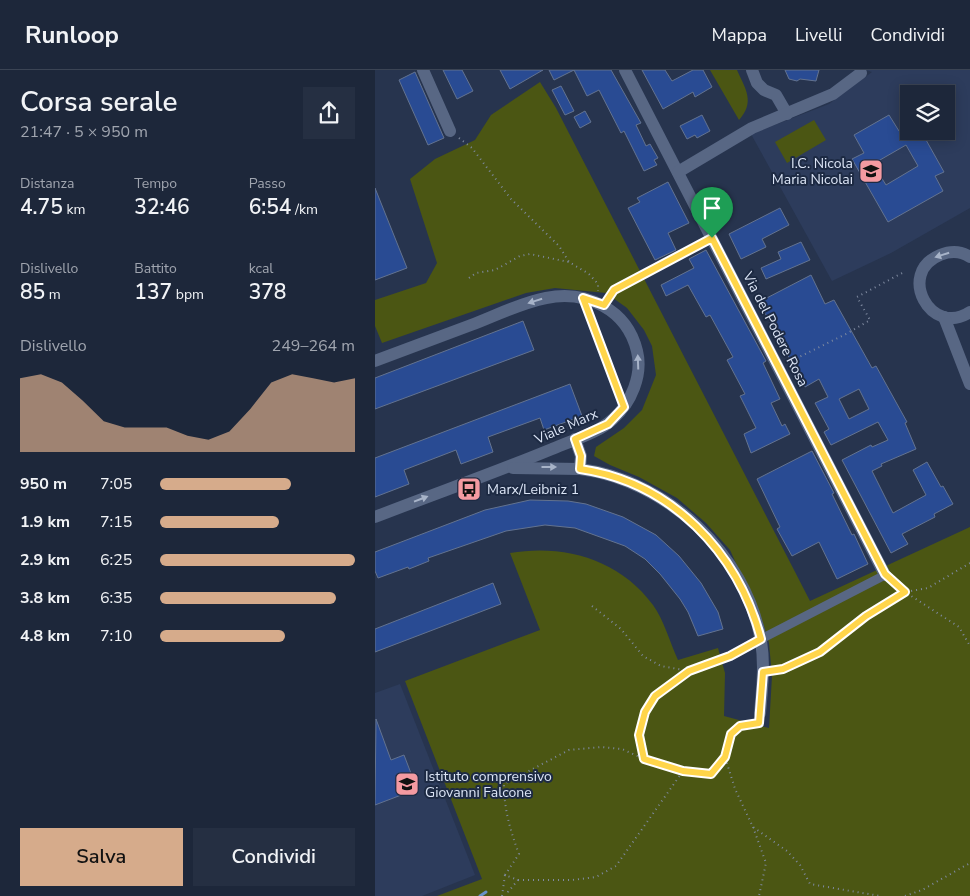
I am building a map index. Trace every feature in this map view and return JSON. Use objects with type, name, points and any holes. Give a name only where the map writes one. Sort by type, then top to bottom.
[{"type":"street","points":[[423,70],[449,131]]},
{"type":"street","name":"Via del Podere Rosa","points":[[625,70],[885,574]]},
{"type":"street","points":[[752,70],[757,82],[764,90],[776,95],[787,114]]},
{"type":"street","points":[[678,172],[752,128],[833,94],[861,73]]},
{"type":"street","points":[[969,255],[956,252],[945,253],[935,257],[927,264],[921,274],[919,284],[921,295],[926,305],[934,312],[944,317],[955,318],[970,312]]},
{"type":"street","name":"Viale Marx","points":[[375,361],[536,301],[559,296],[583,298],[601,304],[617,315],[628,327],[638,356],[636,384],[624,407],[608,424],[500,469],[375,516]]},
{"type":"street","points":[[944,317],[970,384]]},
{"type":"street","points":[[575,439],[581,456],[580,469]]},
{"type":"street","points":[[500,469],[580,469],[619,478],[646,490],[677,509],[699,528],[716,546],[737,579],[751,608],[761,639],[763,672],[760,713]]},
{"type":"street","points":[[761,639],[885,574]]},
{"type":"lane","points":[[583,298],[624,407]]},
{"type":"path","points":[[449,131],[472,148],[511,199],[559,246],[569,262]]},
{"type":"path","points":[[601,304],[614,290],[712,238]]},
{"type":"path","points":[[469,278],[476,273],[495,270],[520,256],[530,254],[569,262],[589,274],[598,284],[601,304]]},
{"type":"path","points":[[778,366],[848,333],[870,320],[857,297],[904,272]]},
{"type":"path","points":[[763,672],[783,669],[820,652],[866,616],[905,592],[928,588],[970,563]]},
{"type":"path","points":[[885,574],[905,592],[959,627],[970,646]]},
{"type":"path","points":[[592,606],[621,629],[643,656],[661,666],[689,671]]},
{"type":"path","points":[[644,759],[639,735],[645,712],[655,696],[689,671],[730,656],[761,639]]},
{"type":"path","points":[[502,896],[505,875],[519,854],[508,826],[504,804],[504,784],[569,750],[601,747],[622,749],[644,759],[683,771],[711,774],[725,757],[731,734],[740,726],[759,723],[760,713]]},
{"type":"path","points":[[725,757],[735,788],[753,827],[766,863],[759,896]]},
{"type":"path","points":[[505,875],[519,880],[572,880],[596,877],[616,866],[683,771]]},
{"type":"path","points":[[753,827],[787,851],[800,865],[810,884],[880,896]]},
{"type":"path","points":[[905,896],[921,890],[970,863]]},
{"type":"path","points":[[508,896],[508,892],[519,880]]},
{"type":"shaded area","name":"I.C. Nicola Maria Nicolai","points":[[866,70],[970,70],[970,208],[891,253],[832,281],[751,134],[829,104],[872,72]]},
{"type":"shaded area","name":"Istituto comprensivo Giovanni Falcone","points":[[400,684],[475,875],[422,896],[375,896],[375,693]]},
{"type":"green space","points":[[710,70],[737,70],[746,90],[748,102],[744,114],[739,120]]},
{"type":"green space","points":[[540,82],[556,108],[810,601],[970,527],[970,896],[437,896],[482,879],[405,681],[540,630],[510,553],[550,551],[570,553],[589,558],[624,576],[639,589],[657,611],[678,660],[718,648],[725,673],[724,716],[769,728],[772,676],[769,643],[763,623],[730,550],[706,523],[677,498],[639,477],[594,456],[596,447],[624,428],[642,410],[656,375],[652,346],[644,330],[627,308],[606,293],[555,288],[526,293],[382,343],[375,326],[375,300],[426,283],[437,263],[410,179],[435,159],[475,140],[491,115]]},
{"type":"green space","points":[[814,120],[826,140],[787,163],[775,142]]},
{"type":"building","points":[[443,70],[462,70],[473,91],[457,99]]},
{"type":"building","points":[[500,70],[543,70],[510,89]]},
{"type":"building","points":[[549,70],[574,70],[554,80]]},
{"type":"building","points":[[574,70],[611,70],[641,123],[636,125],[646,146],[650,144],[658,158],[654,160],[657,165],[644,171],[624,131],[621,133],[599,90],[587,96]]},
{"type":"building","points":[[642,70],[665,70],[672,81],[693,70],[703,70],[712,87],[695,97],[693,92],[663,109]]},
{"type":"building","points":[[785,70],[819,70],[816,81],[800,79],[797,81],[789,79]]},
{"type":"building","points":[[415,72],[444,138],[428,145],[399,80]]},
{"type":"building","points":[[561,86],[574,111],[565,115],[552,90]]},
{"type":"building","points":[[585,111],[591,122],[580,128],[574,117]]},
{"type":"building","points":[[702,115],[710,131],[697,138],[695,135],[687,139],[680,126]]},
{"type":"building","points":[[889,115],[900,130],[900,140],[926,140],[944,172],[935,176],[943,191],[888,222],[852,159],[864,153],[854,135]],"holes":[[[906,145],[918,166],[886,185],[873,164]]]},
{"type":"building","points":[[668,182],[689,223],[668,233],[676,250],[655,260],[628,208],[640,202],[637,198]]},
{"type":"building","points":[[375,188],[407,268],[375,280]]},
{"type":"building","points":[[780,208],[789,225],[762,239],[766,247],[741,259],[729,234]]},
{"type":"building","points":[[801,242],[810,260],[766,279],[761,268],[781,259],[778,252]]},
{"type":"building","points":[[706,250],[766,361],[763,363],[780,399],[771,403],[782,426],[785,424],[790,434],[751,453],[744,434],[756,428],[740,396],[745,394],[727,360],[733,357],[710,315],[706,317],[688,285],[666,296],[661,285],[694,268],[689,259]]},
{"type":"building","points":[[811,275],[825,304],[834,300],[872,368],[876,366],[907,422],[905,423],[916,449],[881,464],[882,466],[872,471],[893,513],[926,495],[913,470],[927,462],[953,504],[934,514],[935,517],[902,534],[908,544],[891,553],[842,460],[871,445],[872,447],[888,440],[878,422],[831,445],[824,432],[829,429],[815,403],[828,397],[819,379],[805,387],[759,302]],"holes":[[[859,389],[869,409],[849,419],[839,399]]]},
{"type":"building","points":[[523,321],[534,350],[375,409],[375,378]]},
{"type":"building","points":[[570,384],[582,416],[544,430],[540,418],[488,437],[493,452],[461,464],[456,450],[404,470],[409,484],[375,497],[375,458]]},
{"type":"building","points":[[812,451],[868,564],[837,579],[819,542],[792,556],[777,529],[780,527],[757,479]]},
{"type":"building","points":[[530,500],[568,501],[586,504],[623,517],[656,535],[679,556],[701,583],[718,612],[723,629],[698,636],[688,612],[680,599],[645,559],[625,546],[575,528],[545,525],[506,531],[428,558],[429,561],[409,569],[408,567],[378,578],[375,571],[375,552],[485,510]]},
{"type":"building","points":[[493,583],[501,604],[375,652],[375,629]]},
{"type":"building","points":[[376,719],[391,760],[404,755],[417,789],[375,805]]},
{"type":"waterway","points":[[480,896],[486,892]]},
{"type":"place","name":"I.C. Nicola Maria Nicolai","points":[[871,171]]},
{"type":"place","name":"Marx/Leibniz 1","points":[[469,489]]},
{"type":"place","name":"Istituto comprensivo Giovanni Falcone","points":[[407,784]]},
{"type":"route","points":[[712,238],[885,574],[893,584],[905,592],[866,616],[820,652],[783,669],[763,672],[759,723],[740,726],[731,734],[725,757],[711,774],[683,771],[644,759],[639,735],[645,712],[655,696],[689,671],[730,656],[761,639],[751,608],[742,586],[725,558],[689,518],[663,499],[629,482],[580,469],[581,456],[575,439],[608,424],[624,407],[583,298],[604,305],[614,290],[712,238]]}]
